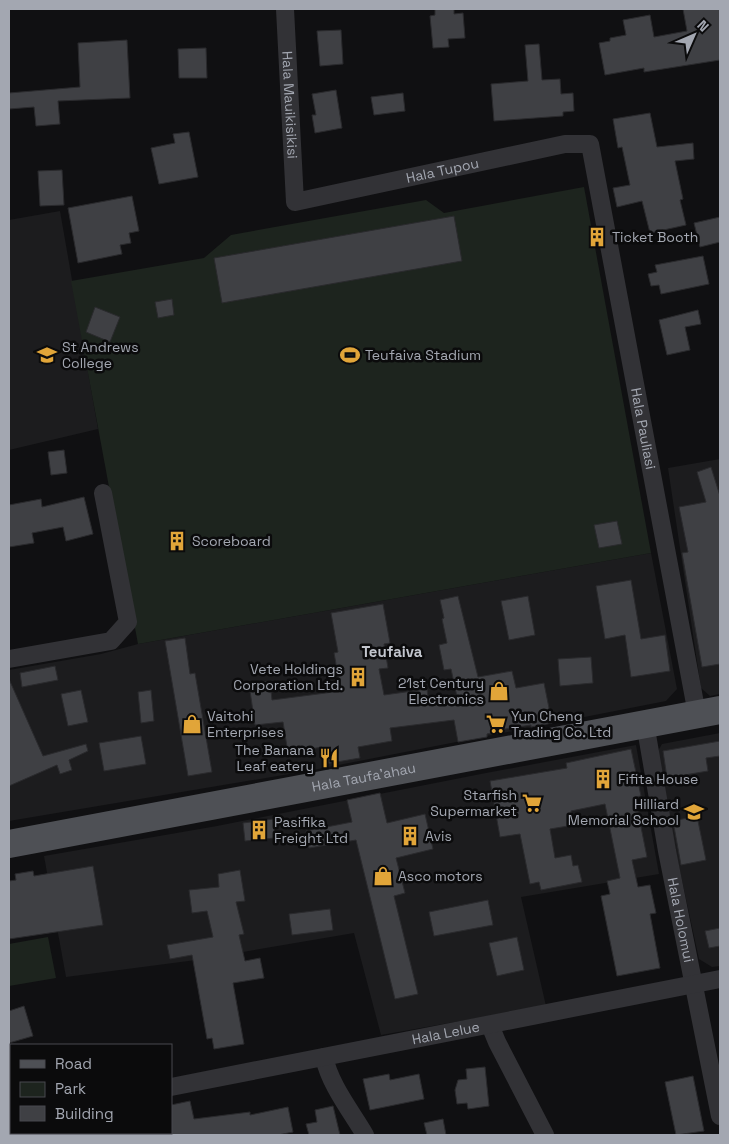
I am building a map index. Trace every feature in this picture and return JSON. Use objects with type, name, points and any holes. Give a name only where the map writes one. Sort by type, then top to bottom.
[{"type":"main road","name":"Hala Taufa'ahau","points":[[9,844],[709,712]]},
{"type":"street","name":"Hala Mauikisikisi","points":[[285,9],[295,202]]},
{"type":"street","name":"Hala Tupou","points":[[295,202],[565,144],[590,144]]},
{"type":"street","name":"Hala Pauliasi","points":[[590,144],[709,712]]},
{"type":"street","points":[[9,660],[111,641],[128,622],[103,493]]},
{"type":"street","name":"Hala Holomui","points":[[645,724],[720,1116]]},
{"type":"street","name":"Hala Lelue","points":[[172,1087],[720,979]]},
{"type":"street","points":[[490,1024],[496,1042],[544,1135]]},
{"type":"street","points":[[324,1057],[326,1067],[334,1083],[365,1135]]},
{"type":"shaded area","name":"St Andrews College","points":[[60,211],[98,429],[9,450],[9,220]]},
{"type":"shaded area","points":[[720,459],[720,694],[710,696],[701,688],[668,468]]},
{"type":"shaded area","points":[[651,553],[677,689],[666,701],[313,770],[9,821],[9,670],[101,654],[138,644]]},
{"type":"shaded area","name":"Hilliard Memorial School","points":[[720,733],[720,966],[712,967],[699,959],[655,756],[662,744]]},
{"type":"shaded area","points":[[636,745],[659,874],[521,897],[546,1006],[381,1035],[354,933],[196,960],[66,977],[44,856],[217,826]]},
{"type":"shaded area","points":[[150,1134],[151,1135],[36,1135]]},
{"type":"green space","name":"Teufaiva Stadium","points":[[584,187],[651,553],[138,644],[71,281],[204,258],[231,235],[426,200],[444,213]]},
{"type":"green space","points":[[48,937],[56,978],[9,986],[9,944]]},
{"type":"building","points":[[435,9],[454,9],[454,14],[463,13],[465,38],[448,39],[449,47],[433,48],[430,16],[435,15]]},
{"type":"building","points":[[683,9],[720,9],[720,60],[644,72],[644,68],[605,75],[599,43],[610,41],[610,38],[626,35],[623,20],[650,15],[654,37],[687,31]]},
{"type":"building","points":[[341,30],[343,64],[320,66],[317,31]]},
{"type":"building","points":[[127,40],[130,98],[58,101],[60,124],[36,126],[34,107],[9,109],[9,93],[80,87],[78,43]]},
{"type":"building","points":[[539,44],[542,80],[560,79],[561,94],[573,93],[574,111],[563,112],[563,116],[494,121],[491,84],[528,81],[525,45]]},
{"type":"building","points":[[206,48],[207,78],[179,78],[178,49]]},
{"type":"building","points":[[336,90],[342,128],[315,133],[312,115],[316,115],[312,94]]},
{"type":"building","points":[[403,93],[405,111],[374,115],[371,97]]},
{"type":"building","points":[[650,113],[657,147],[693,143],[694,159],[675,161],[683,199],[680,200],[686,225],[650,233],[642,201],[617,207],[613,188],[630,185],[622,147],[618,148],[613,119]]},
{"type":"building","points":[[189,132],[198,177],[159,184],[151,148],[175,143],[173,134]]},
{"type":"building","points":[[62,170],[64,205],[40,206],[38,171]]},
{"type":"building","points":[[132,196],[139,231],[129,233],[131,243],[120,245],[122,254],[78,263],[68,208]]},
{"type":"building","points":[[454,216],[462,261],[222,303],[214,258]]},
{"type":"building","points":[[720,217],[720,242],[700,247],[694,223]]},
{"type":"building","points":[[703,256],[709,284],[661,294],[659,285],[651,286],[648,274],[657,272],[655,265]]},
{"type":"building","points":[[172,299],[174,315],[158,318],[155,302]]},
{"type":"building","points":[[95,307],[120,317],[110,342],[86,332]]},
{"type":"building","points":[[698,310],[701,324],[685,327],[690,350],[667,355],[659,320]]},
{"type":"building","points":[[64,450],[67,473],[51,475],[48,452]]},
{"type":"building","points":[[711,467],[720,496],[720,664],[702,667],[682,553],[688,552],[679,507],[706,502],[697,472]]},
{"type":"building","points":[[84,497],[93,534],[66,541],[63,527],[32,533],[34,543],[9,547],[9,505],[41,499],[42,507]]},
{"type":"building","points":[[617,521],[622,544],[599,548],[594,525]]},
{"type":"building","points":[[631,580],[641,639],[665,635],[670,671],[631,677],[625,635],[605,639],[596,586]]},
{"type":"building","points":[[458,596],[478,677],[512,671],[516,688],[544,683],[552,723],[505,729],[487,734],[487,737],[458,742],[454,720],[390,728],[392,741],[358,747],[360,758],[325,764],[322,747],[288,753],[283,722],[255,725],[249,684],[270,681],[272,700],[341,691],[334,653],[338,652],[331,613],[383,604],[390,643],[384,644],[388,668],[379,669],[384,695],[427,689],[429,706],[458,701],[451,669],[444,670],[439,645],[447,643],[440,600]]},
{"type":"building","points":[[528,596],[535,635],[509,640],[501,601]]},
{"type":"building","name":"Vaitohi Enterprises","points":[[185,638],[190,674],[195,673],[212,772],[188,776],[165,641]]},
{"type":"building","points":[[591,657],[593,683],[560,686],[558,659]]},
{"type":"building","points":[[55,666],[58,680],[22,687],[20,673]]},
{"type":"building","points":[[9,679],[43,756],[86,744],[88,751],[69,760],[72,770],[60,774],[57,765],[9,786]]},
{"type":"building","points":[[81,690],[88,722],[68,726],[61,694]]},
{"type":"building","points":[[151,690],[154,721],[141,723],[138,692]]},
{"type":"building","points":[[141,736],[146,764],[104,771],[99,743]]},
{"type":"building","points":[[720,741],[720,756],[706,758],[708,771],[667,778],[663,751]]},
{"type":"building","points":[[631,749],[641,796],[635,797],[647,857],[632,860],[638,887],[650,885],[656,913],[650,914],[660,968],[617,976],[601,896],[610,894],[607,881],[620,878],[605,804],[571,811],[574,825],[550,829],[555,858],[571,855],[573,866],[578,865],[582,882],[541,890],[539,882],[530,884],[520,834],[500,837],[490,781],[567,768],[566,763]]},
{"type":"building","points":[[380,793],[387,823],[425,814],[433,849],[396,858],[405,893],[394,896],[418,994],[395,999],[356,840],[309,848],[306,831],[352,822],[347,800]]},
{"type":"building","points":[[697,816],[706,860],[681,865],[673,821]]},
{"type":"building","name":"Pasifika Freight Ltd","points":[[273,819],[275,838],[245,841],[243,823]]},
{"type":"building","points":[[93,866],[103,925],[9,939],[9,881],[16,880],[15,874],[33,871],[34,876]]},
{"type":"building","points":[[240,870],[245,901],[236,902],[244,934],[239,935],[245,961],[260,958],[264,978],[233,983],[244,1044],[214,1049],[212,1038],[207,1039],[192,955],[170,959],[167,945],[213,937],[207,911],[192,913],[189,890],[219,887],[218,874]]},
{"type":"building","points":[[488,900],[493,925],[434,936],[429,912]]},
{"type":"building","points":[[330,909],[333,930],[292,935],[289,914]]},
{"type":"building","points":[[720,928],[720,946],[709,948],[705,931]]},
{"type":"building","points":[[517,937],[524,970],[497,976],[489,943]]},
{"type":"building","points":[[24,1006],[33,1036],[9,1043],[9,1011]]},
{"type":"building","points":[[485,1067],[489,1106],[468,1109],[467,1103],[457,1104],[455,1090],[458,1080],[467,1079],[466,1069]]},
{"type":"building","points":[[389,1074],[390,1080],[419,1074],[424,1099],[370,1110],[363,1079]]},
{"type":"building","points":[[693,1076],[704,1131],[676,1135],[665,1082]]},
{"type":"building","points":[[190,1101],[194,1119],[250,1112],[250,1115],[288,1107],[293,1132],[278,1135],[171,1135],[172,1105]]},
{"type":"building","points":[[333,1106],[340,1135],[309,1135],[306,1124],[317,1122],[315,1110]]},
{"type":"building","points":[[443,1119],[446,1135],[427,1135],[424,1123]]},
{"type":"place","name":"Ticket Booth","points":[[597,237]]},
{"type":"place","name":"St Andrews College","points":[[47,355]]},
{"type":"place","name":"Teufaiva Stadium","points":[[350,355]]},
{"type":"place","name":"Scoreboard","points":[[177,541]]},
{"type":"place","name":"Vete Holdings Corporation Ltd.","points":[[358,677]]},
{"type":"place","name":"21st Century Electronics","points":[[499,691]]},
{"type":"place","name":"Vaitohi Enterprises","points":[[192,724]]},
{"type":"place","name":"Yun Cheng Trading Co. Ltd","points":[[496,724]]},
{"type":"place","name":"The Banana Leaf eatery","points":[[329,758]]},
{"type":"place","name":"Fifita House","points":[[603,779]]},
{"type":"place","name":"Starfish Supermarket","points":[[532,803]]},
{"type":"place","name":"Hilliard Memorial School","points":[[694,812]]},
{"type":"place","name":"Pasifika Freight Ltd","points":[[259,830]]},
{"type":"place","name":"Avis","points":[[410,836]]},
{"type":"place","name":"Asco motors","points":[[383,876]]},
{"type":"district","name":"Teufaiva","points":[[392,652]]}]
